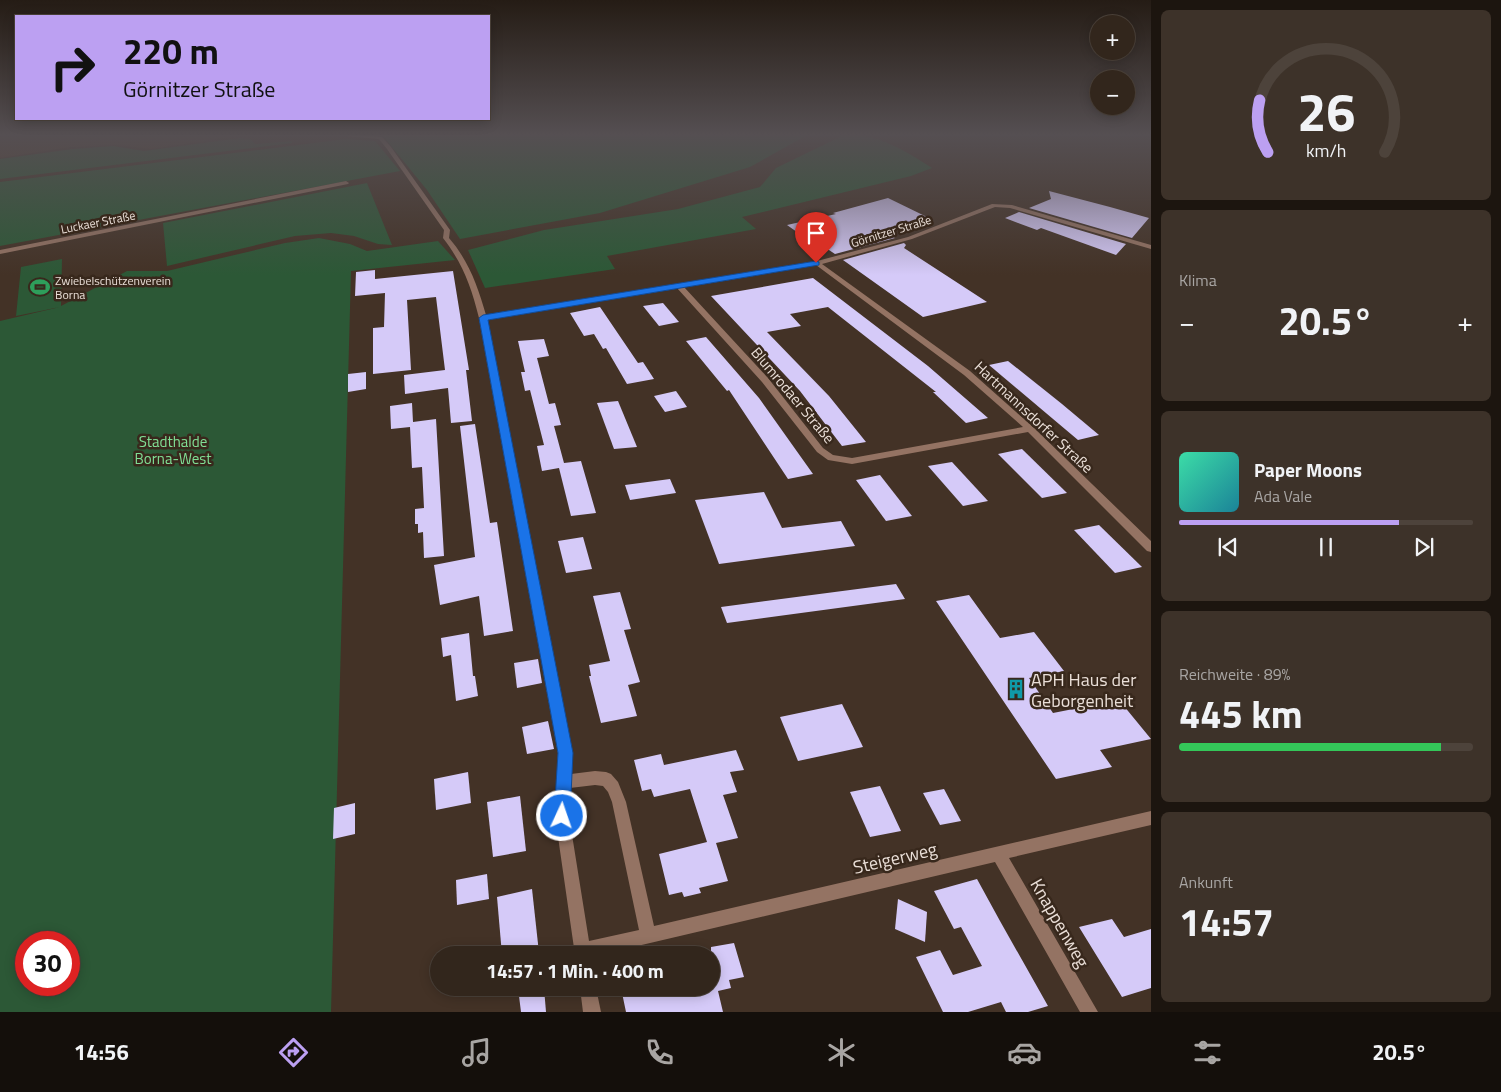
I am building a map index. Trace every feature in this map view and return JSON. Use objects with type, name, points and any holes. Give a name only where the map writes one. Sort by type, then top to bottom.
[{"type":"street","points":[[415,181],[447,230],[446,238],[462,257],[469,271],[483,318],[565,753],[562,816],[581,946]]},
{"type":"street","name":"Luckaer Straße","points":[[0,252],[346,183]]},
{"type":"street","name":"Görnitzer Straße","points":[[483,318],[680,287],[816,263],[910,238],[994,205],[1010,206],[1151,247]]},
{"type":"street","name":"Hartmannsdorfer Straße","points":[[816,263],[967,373],[1030,429],[1151,548]]},
{"type":"street","name":"Blumrodaer Straße","points":[[680,287],[765,380],[820,450],[831,458],[852,461],[1030,429]]},
{"type":"street","points":[[564,782],[595,778],[606,779],[613,788],[619,802],[648,936]]},
{"type":"street","name":"Steigerweg","points":[[609,946],[1151,818]]},
{"type":"street","name":"Knappenweg","points":[[998,853],[1089,1012]]},
{"type":"street","points":[[589,996],[592,1012]]},
{"type":"green space","points":[[6,181],[345,181],[0,246],[0,182]]},
{"type":"green space","points":[[420,181],[704,181],[600,213],[460,239]]},
{"type":"green space","points":[[765,181],[889,181],[742,217],[756,229],[607,256],[615,269],[485,288],[468,250],[544,230],[678,209],[760,187]]},
{"type":"green space","points":[[367,183],[392,245],[378,244],[354,236],[331,233],[295,236],[167,266],[163,223]]},
{"type":"green space","name":"Stadthalde Borna-West","points":[[319,238],[350,244],[367,251],[438,241],[455,260],[351,271],[331,1012],[0,1012],[0,321],[60,307],[16,316],[21,267],[62,259],[61,306],[127,271],[167,271],[285,243]]},
{"type":"building","points":[[1049,191],[1149,218],[1132,238],[1029,208],[1051,199]]},
{"type":"building","points":[[888,198],[927,217],[882,231],[895,238],[835,254],[826,248],[821,249],[787,225],[836,214],[833,213]]},
{"type":"building","points":[[1019,212],[1126,244],[1116,255],[1041,228],[1037,230],[1005,218]]},
{"type":"building","points":[[904,243],[906,245],[904,248],[987,302],[923,317],[843,260]]},
{"type":"building","points":[[375,270],[375,279],[453,271],[469,370],[466,370],[472,421],[451,423],[448,388],[405,394],[404,375],[445,370],[436,297],[407,300],[411,370],[373,374],[373,328],[384,327],[385,293],[355,296],[356,272]]},
{"type":"building","points":[[813,278],[928,366],[988,418],[966,423],[933,392],[936,392],[828,307],[790,314],[801,326],[767,332],[829,396],[866,442],[842,446],[800,391],[711,296]]},
{"type":"building","points":[[663,303],[679,322],[659,326],[643,306]]},
{"type":"building","points":[[600,307],[638,363],[643,362],[654,379],[627,384],[606,348],[603,349],[594,334],[584,336],[570,313]]},
{"type":"building","points":[[706,337],[759,398],[813,474],[788,479],[729,390],[727,391],[686,341]]},
{"type":"building","points":[[544,339],[549,356],[537,358],[549,404],[555,403],[561,425],[554,426],[564,463],[581,461],[596,513],[571,516],[559,468],[542,471],[537,446],[544,445],[530,390],[525,391],[521,372],[525,372],[518,341]]},
{"type":"building","points":[[1008,361],[1099,435],[1078,440],[989,365]]},
{"type":"building","points":[[366,372],[366,389],[348,392],[348,374]]},
{"type":"building","points":[[676,391],[687,407],[665,412],[654,396]]},
{"type":"building","points":[[618,401],[637,447],[614,449],[597,403]]},
{"type":"building","points":[[412,403],[413,422],[436,419],[444,556],[424,558],[423,532],[418,533],[418,524],[415,524],[415,509],[424,508],[422,467],[412,468],[410,427],[391,429],[390,406]]},
{"type":"building","points":[[475,424],[490,523],[497,522],[513,631],[484,636],[479,596],[440,605],[434,565],[475,557],[460,426]]},
{"type":"building","points":[[1022,449],[1067,493],[1042,498],[998,454]]},
{"type":"building","points":[[952,462],[988,501],[963,506],[928,466]]},
{"type":"building","points":[[880,475],[912,516],[886,521],[856,480]]},
{"type":"building","points":[[670,479],[676,493],[630,500],[625,485]]},
{"type":"building","points":[[764,492],[782,528],[841,521],[855,546],[719,564],[695,500]]},
{"type":"building","points":[[1099,525],[1142,567],[1115,573],[1074,530]]},
{"type":"building","points":[[583,537],[592,569],[566,573],[558,541]]},
{"type":"building","points":[[896,584],[905,599],[727,623],[721,607]]},
{"type":"building","points":[[620,592],[631,629],[624,630],[640,682],[628,685],[637,716],[601,723],[589,676],[591,676],[589,665],[610,661],[593,596]]},
{"type":"building","name":"APH Haus der Geborgenheit","points":[[969,595],[1000,638],[1034,632],[1064,671],[1029,678],[1053,713],[1119,700],[1151,739],[1100,750],[1112,767],[1056,779],[936,601]]},
{"type":"building","points":[[469,633],[473,676],[475,676],[478,696],[456,701],[451,655],[443,657],[441,638]]},
{"type":"building","points":[[538,659],[542,683],[517,688],[514,663]]},
{"type":"building","points":[[842,704],[863,747],[798,761],[780,717]]},
{"type":"building","points":[[548,721],[554,749],[527,754],[522,727]]},
{"type":"building","points":[[736,750],[744,770],[730,772],[737,792],[723,795],[738,838],[716,843],[728,881],[699,888],[701,893],[684,897],[682,892],[669,895],[659,854],[707,842],[690,789],[654,797],[651,789],[642,791],[634,760],[661,754],[664,765]]},
{"type":"building","points":[[468,772],[471,803],[436,810],[434,779]]},
{"type":"building","points":[[880,786],[901,831],[870,837],[850,792]]},
{"type":"building","points":[[944,789],[961,821],[940,825],[923,793]]},
{"type":"building","points":[[520,796],[526,851],[493,857],[487,802]]},
{"type":"building","points":[[355,803],[355,834],[333,839],[334,808]]},
{"type":"building","points":[[487,874],[489,899],[457,905],[456,880]]},
{"type":"building","points":[[977,879],[1048,1006],[1028,1012],[1006,1012],[1001,1002],[968,1012],[943,1012],[916,957],[940,950],[953,975],[982,966],[961,927],[954,929],[934,891]]},
{"type":"building","points":[[532,889],[538,946],[501,946],[497,897]]},
{"type":"building","points":[[898,899],[927,912],[925,942],[895,929]]},
{"type":"building","points":[[1112,919],[1124,937],[1151,929],[1151,988],[1122,997],[1079,927]]},
{"type":"building","points":[[734,943],[744,977],[729,980],[731,988],[720,991],[720,946],[717,946]]},
{"type":"building","points":[[519,996],[545,996],[546,1012],[521,1012]]},
{"type":"building","points":[[623,996],[719,996],[723,1012],[626,1012]]},
{"type":"place","name":"Zwiebelschützenverein Borna","points":[[40,287]]},
{"type":"place","name":"APH Haus der Geborgenheit","points":[[1016,689]]},
{"type":"route","points":[[562,816],[565,753],[483,318],[816,263]]}]
